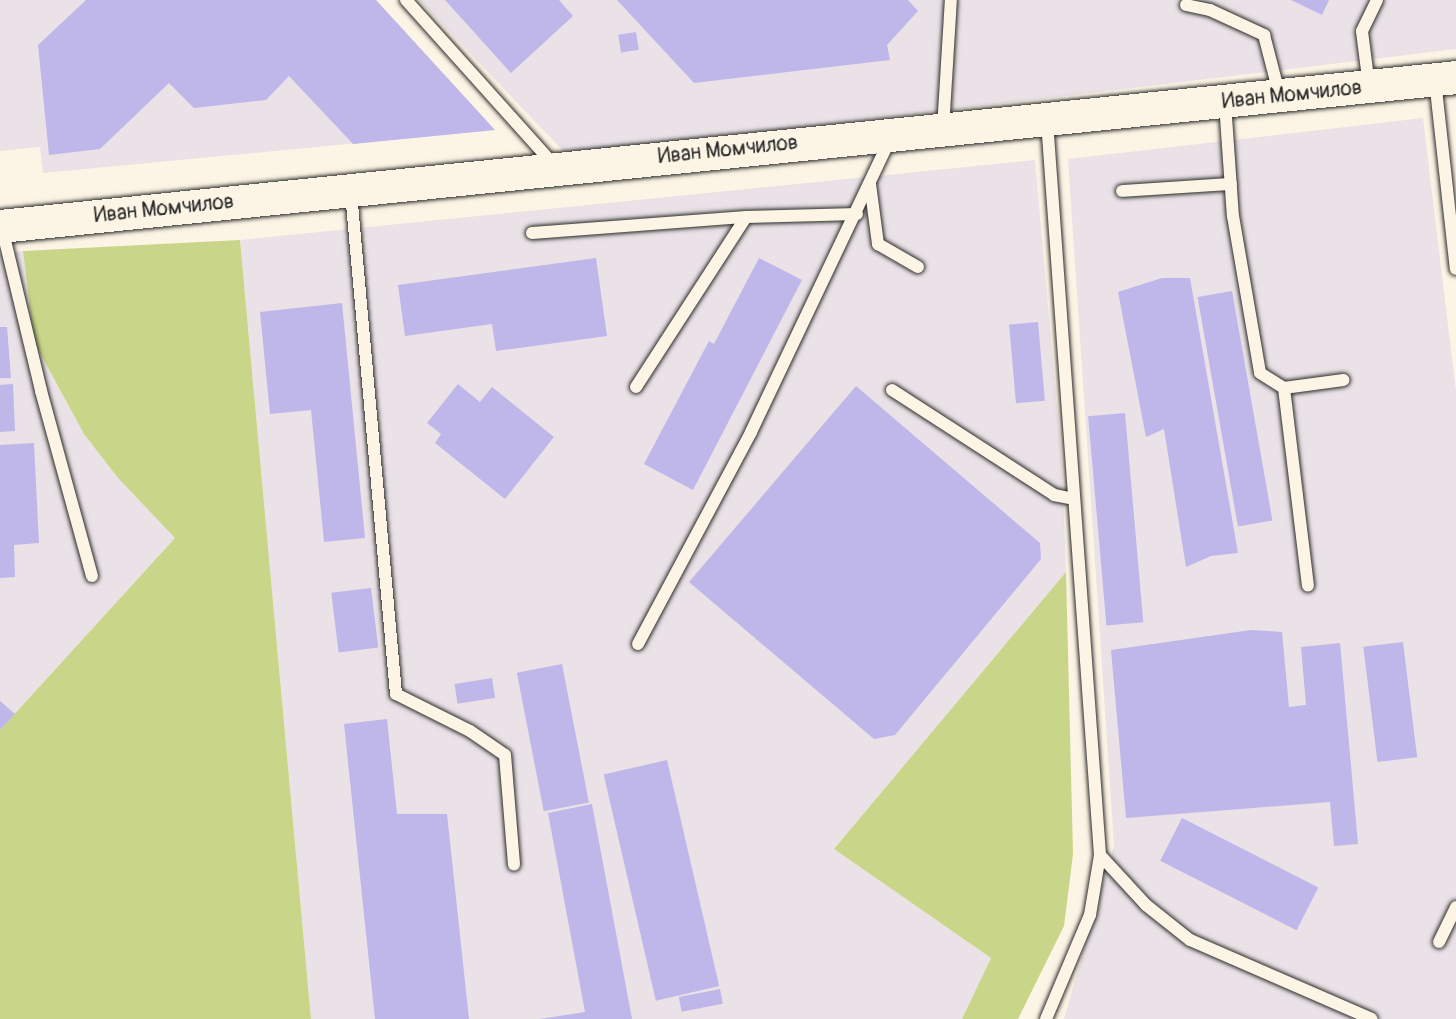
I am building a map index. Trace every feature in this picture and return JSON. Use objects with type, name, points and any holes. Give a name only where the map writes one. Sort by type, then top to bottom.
[{"type":"street","name":"Иван Момчилов","points":[[1,226],[893,132],[943,130],[1225,103],[1445,78]]},
{"type":"lane","points":[[406,0],[557,167]]},
{"type":"lane","points":[[943,130],[951,0]]},
{"type":"lane","points":[[1369,87],[1362,31],[1377,0]]},
{"type":"lane","points":[[1186,5],[1210,10],[1264,36],[1273,56],[1280,96]]},
{"type":"lane","points":[[1445,78],[1456,269]]},
{"type":"lane","points":[[1225,103],[1231,184],[1260,373],[1284,388],[1343,380]]},
{"type":"lane","points":[[1046,120],[1100,855],[1090,915],[1046,1019]]},
{"type":"lane","points":[[638,643],[751,432],[858,214],[893,132]]},
{"type":"lane","points":[[870,184],[878,244],[918,267]]},
{"type":"lane","points":[[1122,191],[1231,184]]},
{"type":"lane","points":[[351,189],[396,694],[470,731],[505,755],[514,865]]},
{"type":"lane","points":[[533,233],[746,217],[858,214]]},
{"type":"lane","points":[[636,387],[746,217]]},
{"type":"lane","points":[[1,226],[92,576]]},
{"type":"lane","points":[[1284,388],[1308,586]]},
{"type":"lane","points":[[892,390],[1054,495],[1074,499]]},
{"type":"lane","points":[[1100,855],[1146,905],[1190,940],[1372,1019]]},
{"type":"lane","points":[[1439,942],[1456,907]]},
{"type":"shaded area","points":[[0,0],[376,0],[495,130],[43,173],[40,147],[0,151]]},
{"type":"shaded area","points":[[419,0],[1456,0],[1456,49],[568,156]]},
{"type":"shaded area","points":[[1423,118],[1456,391],[1456,1019],[1064,1019],[1114,845],[1068,159]]},
{"type":"shaded area","points":[[1035,160],[1062,463],[1066,572],[834,849],[991,958],[962,1019],[311,1019],[240,240]]},
{"type":"shaded area","points":[[23,251],[34,342],[84,434],[118,478],[175,538],[0,730],[0,254]]},
{"type":"green space","points":[[240,240],[311,1019],[0,1019],[0,730],[175,538],[118,478],[84,434],[34,342],[23,251]]},
{"type":"green space","points":[[1066,572],[1073,854],[1064,926],[1018,1019],[962,1019],[991,958],[834,849]]},
{"type":"building","points":[[86,0],[376,0],[495,130],[353,144],[289,76],[266,100],[194,108],[169,83],[100,149],[49,155],[38,45]]},
{"type":"building","points":[[445,0],[559,0],[573,16],[511,73]]},
{"type":"building","points":[[617,0],[908,0],[918,11],[887,45],[890,60],[694,83]]},
{"type":"building","points":[[1291,0],[1329,0],[1322,15]]},
{"type":"building","points":[[636,32],[639,50],[621,53],[618,35]]},
{"type":"building","points":[[596,258],[607,336],[496,351],[492,324],[405,336],[398,285]]},
{"type":"building","points":[[759,258],[802,280],[693,490],[644,464],[709,341],[714,344]]},
{"type":"building","points":[[1162,278],[1190,278],[1238,553],[1211,556],[1186,567],[1164,429],[1146,437],[1118,292]]},
{"type":"building","points":[[1232,291],[1272,520],[1238,527],[1198,297]]},
{"type":"building","points":[[342,303],[365,538],[324,542],[311,410],[270,414],[260,312]]},
{"type":"building","points":[[1038,322],[1045,401],[1016,403],[1009,325]]},
{"type":"building","points":[[0,327],[7,327],[11,378],[0,378]]},
{"type":"building","points":[[13,384],[15,431],[0,432],[0,385]]},
{"type":"building","points":[[458,384],[480,402],[492,387],[554,437],[505,499],[435,443],[441,434],[427,423]]},
{"type":"building","points":[[856,386],[1040,543],[1041,559],[895,735],[874,739],[689,582]]},
{"type":"building","points":[[1125,413],[1143,622],[1106,625],[1088,416]]},
{"type":"building","points":[[34,443],[39,543],[14,545],[15,577],[0,578],[0,445]]},
{"type":"building","points":[[371,588],[378,648],[339,652],[331,593]]},
{"type":"building","points":[[1251,630],[1282,632],[1289,707],[1306,705],[1301,647],[1340,643],[1358,844],[1334,846],[1330,802],[1126,818],[1111,650]]},
{"type":"building","points":[[1403,642],[1417,757],[1377,762],[1363,647]]},
{"type":"building","points":[[562,664],[589,802],[544,811],[517,673]]},
{"type":"building","points":[[492,678],[495,698],[458,704],[454,684]]},
{"type":"building","points":[[0,701],[15,714],[0,730]]},
{"type":"building","points":[[387,719],[397,814],[447,814],[469,1019],[375,1019],[344,724]]},
{"type":"building","points":[[667,760],[719,986],[656,1001],[604,775]]},
{"type":"building","points":[[592,804],[632,1019],[540,1019],[585,1012],[548,813]]},
{"type":"building","points":[[1182,818],[1318,887],[1297,930],[1160,861]]},
{"type":"building","points":[[720,989],[723,1004],[682,1012],[679,997]]}]
